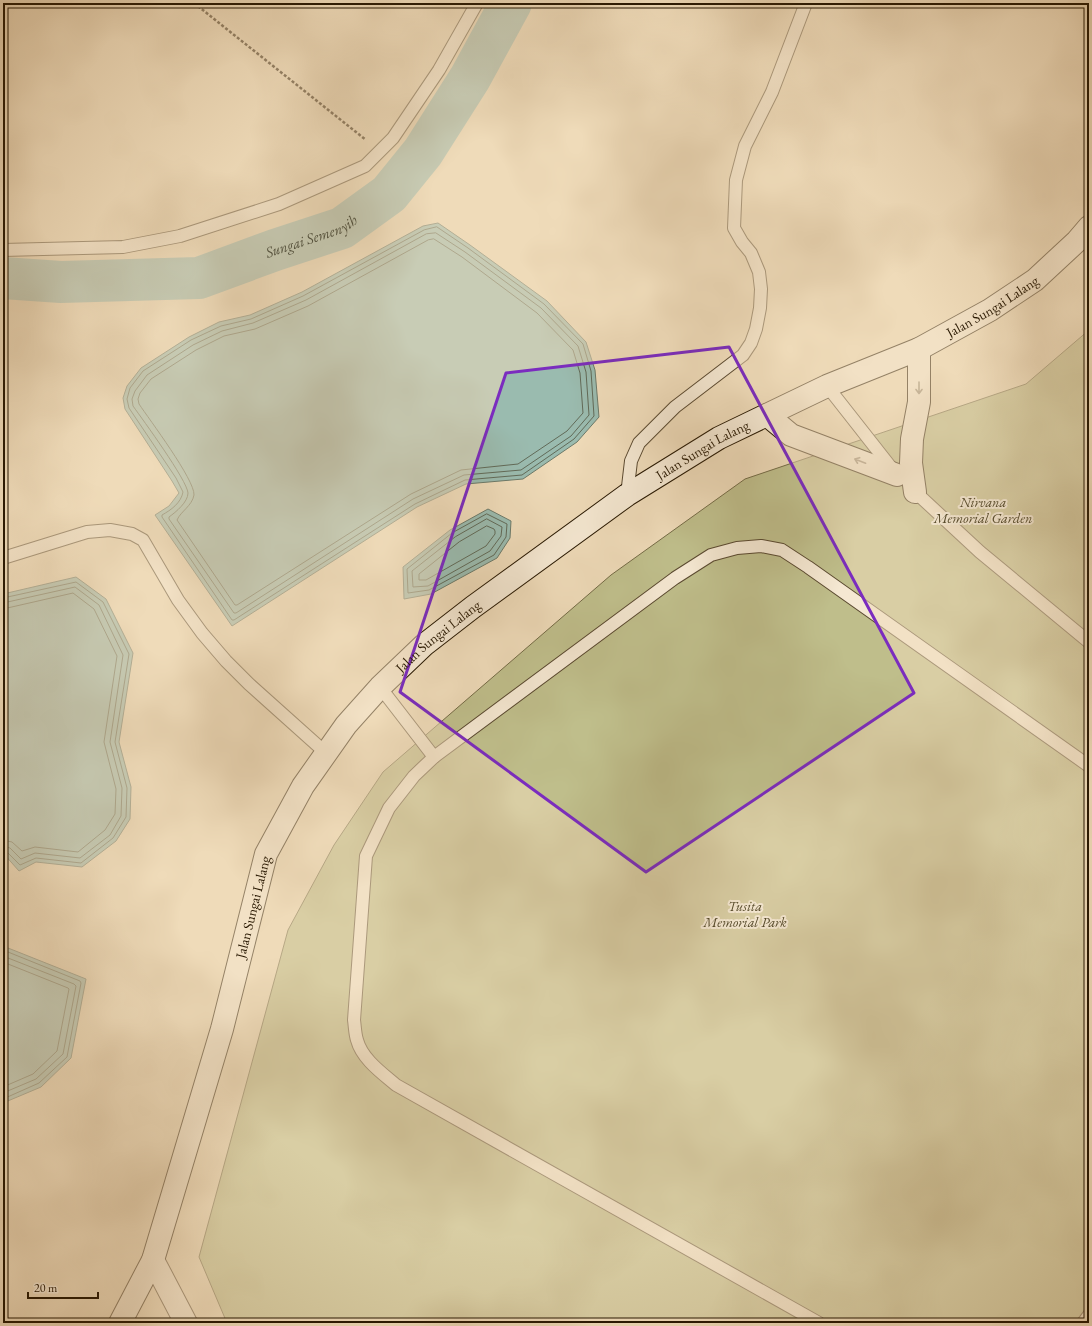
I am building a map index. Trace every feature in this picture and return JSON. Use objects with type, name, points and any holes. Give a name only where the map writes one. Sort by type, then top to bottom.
[{"type":"street","name":"Jalan Sungai Lalang","points":[[120,1323],[153,1260],[222,1029],[266,854],[303,786],[346,725],[380,687],[424,645],[473,607],[627,495],[719,438],[827,386],[919,349],[990,310],[1035,280],[1077,241],[1089,227]]},
{"type":"street","points":[[915,492],[912,463],[912,439],[919,402],[919,349]]},
{"type":"street","points":[[767,415],[791,435],[897,475]]},
{"type":"street","points":[[153,1260],[186,1323]]},
{"type":"lane","points":[[3,250],[123,247],[180,236],[279,204],[364,166],[394,138],[439,70],[477,3]]},
{"type":"lane","points":[[627,495],[631,461],[639,443],[675,407],[742,355],[751,343],[756,329],[760,308],[761,289],[759,272],[751,253],[742,242],[734,228],[736,180],[745,146],[772,92],[806,3]]},
{"type":"lane","points":[[827,386],[897,475],[980,552],[1089,642]]},
{"type":"lane","points":[[3,558],[87,532],[110,530],[132,534],[143,540],[178,600],[202,633],[226,661],[326,753]]},
{"type":"lane","points":[[819,1323],[396,1085],[380,1072],[366,1056],[357,1040],[354,1020],[366,856],[389,808],[414,776],[434,757],[681,574],[711,555],[738,548],[761,546],[782,550],[808,567],[1089,766]]},
{"type":"lane","points":[[380,687],[434,757]]},
{"type":"lane","points":[[1083,1323],[1089,1315]]},
{"type":"path","points":[[194,3],[380,151]]},
{"type":"highlighted area","points":[[729,347],[914,693],[646,872],[400,692],[506,373]]},
{"type":"green space","name":"Tusita Memorial Park","points":[[1089,330],[1089,1323],[227,1323],[199,1257],[288,930],[334,845],[383,772],[611,575],[745,479],[1026,384]]},
{"type":"water","points":[[438,223],[547,301],[586,342],[595,370],[599,417],[577,442],[523,479],[466,484],[417,507],[232,626],[155,515],[169,506],[179,493],[125,409],[123,398],[127,386],[141,368],[189,337],[219,322],[250,315],[302,292],[423,226]]},
{"type":"water","points":[[488,509],[511,521],[510,538],[497,558],[431,594],[404,599],[403,567],[450,530]]},
{"type":"water","points":[[76,577],[106,599],[133,653],[119,742],[131,787],[130,819],[116,841],[82,867],[36,862],[19,871],[3,853],[3,594]]},
{"type":"water","points":[[3,946],[86,979],[71,1058],[41,1087],[3,1103]]},
{"type":"waterway","name":"Sungai Semenyih","points":[[3,278],[61,282],[199,278],[275,250],[342,228],[389,194],[423,152],[470,78],[511,3]]},
{"type":"park label","name":"Nirvana Memorial Garden","points":[[983,510]]}]
